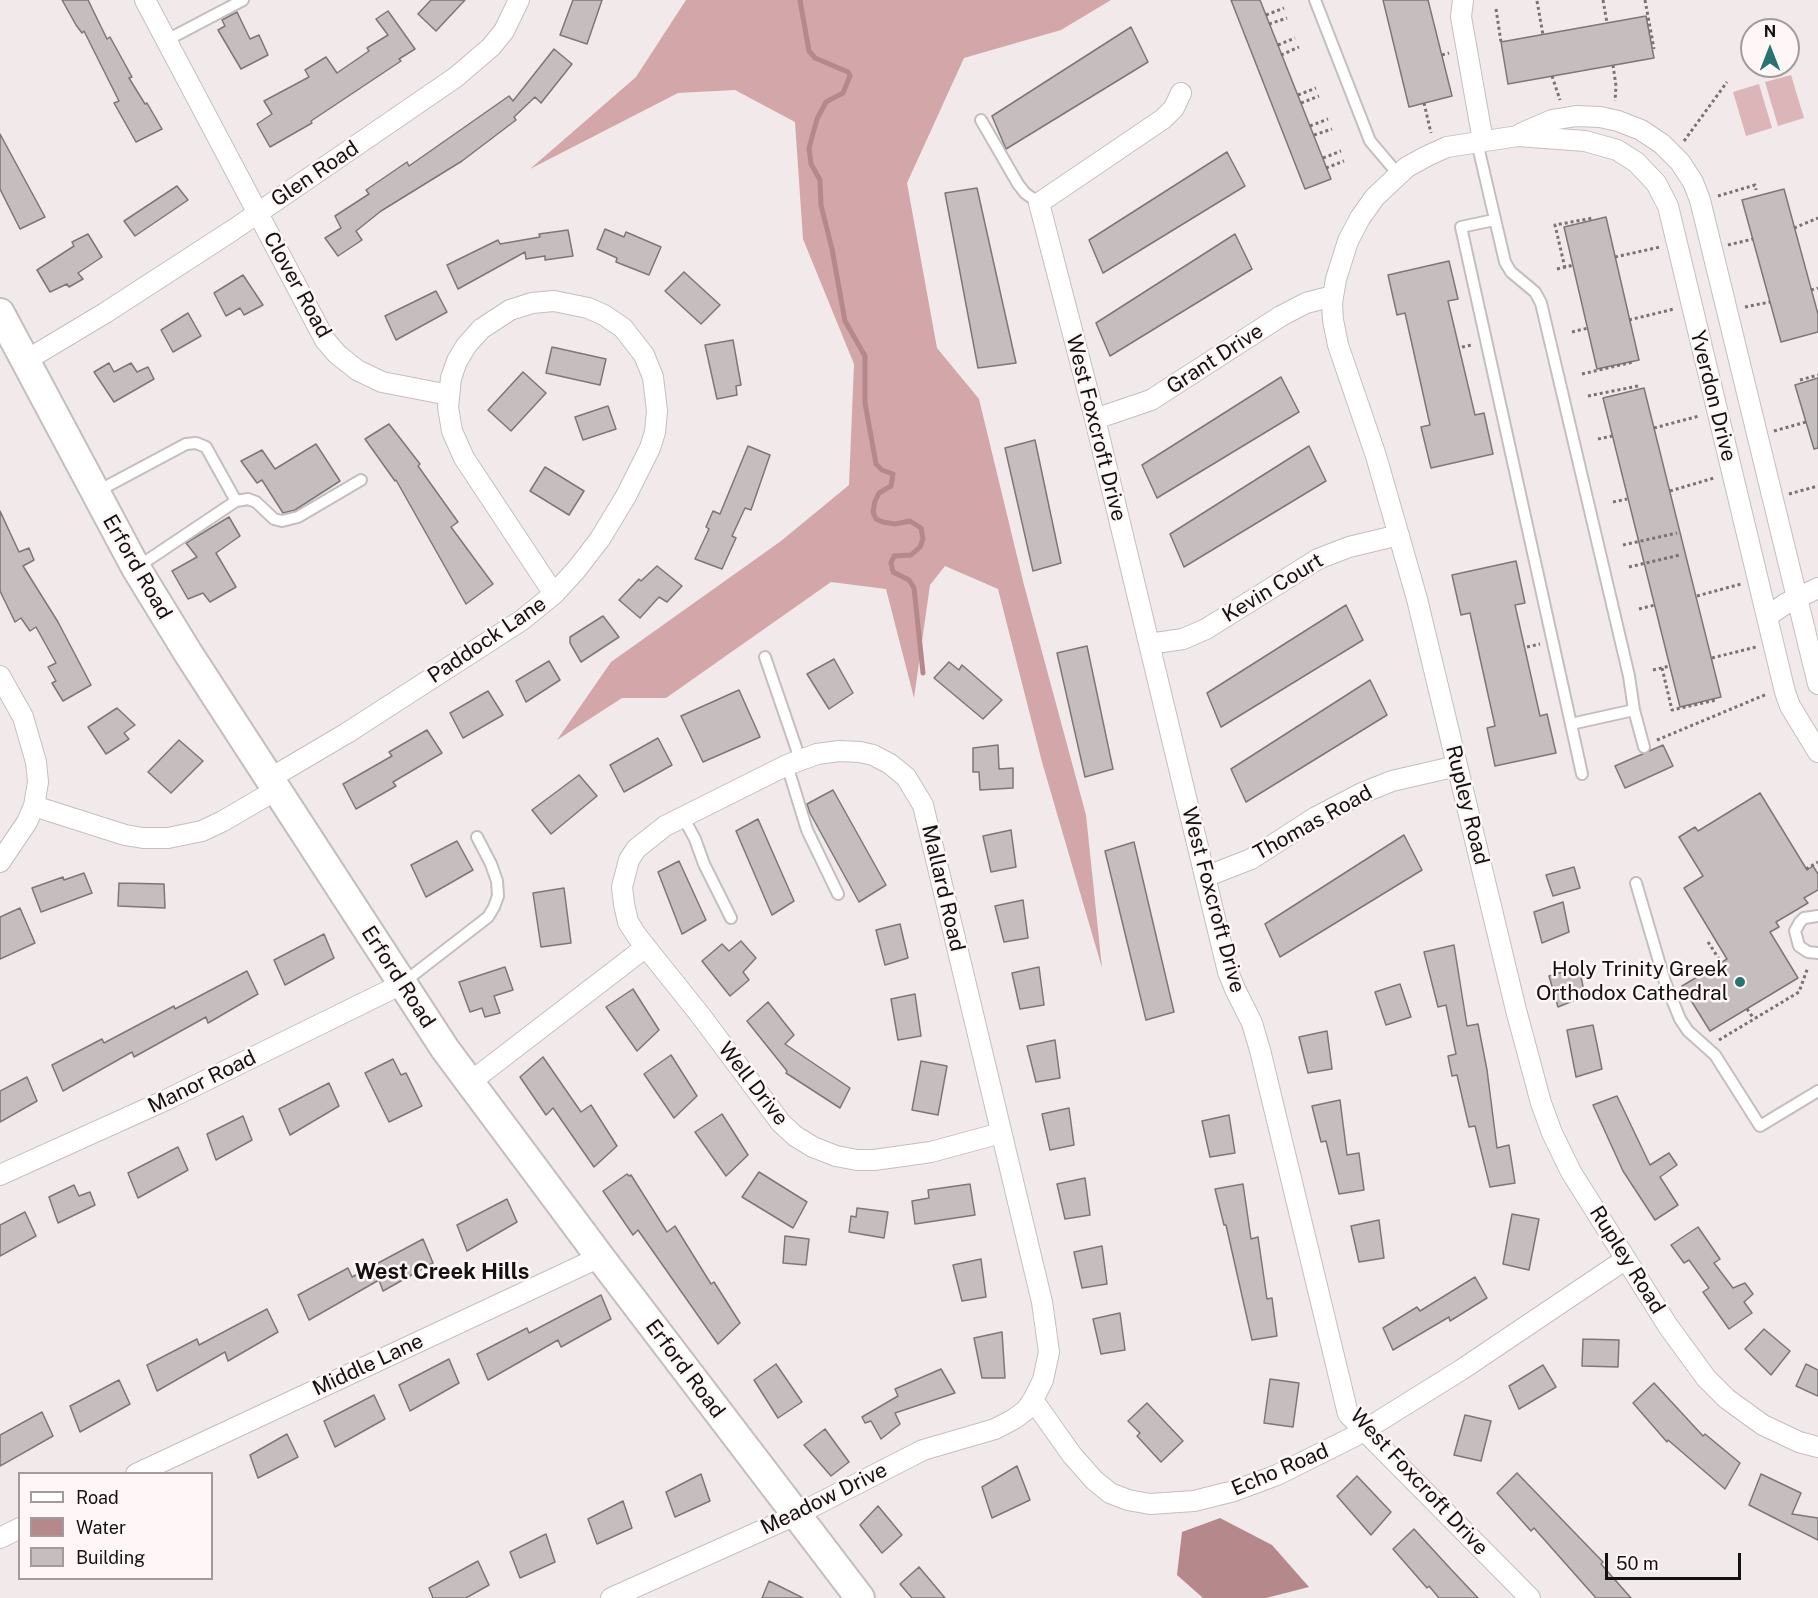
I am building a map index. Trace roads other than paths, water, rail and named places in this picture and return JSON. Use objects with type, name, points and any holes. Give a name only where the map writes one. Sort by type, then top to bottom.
[{"type":"street","name":"Clover Road","points":[[145,0],[325,340],[337,354],[357,370],[382,382],[448,395]]},
{"type":"street","name":"Glen Road","points":[[25,361],[105,314],[258,213],[473,64],[504,31],[519,0]]},
{"type":"street","points":[[1463,0],[1461,17],[1480,141]]},
{"type":"street","points":[[1039,202],[1163,119],[1174,108],[1181,93]]},
{"type":"street","name":"Yverdon Drive","points":[[1518,136],[1551,120],[1576,116],[1611,119],[1641,130],[1662,144],[1680,162],[1693,182],[1700,199],[1818,684]]},
{"type":"street","name":"Yverdon Drive","points":[[1480,141],[1518,136],[1585,141],[1617,150],[1636,162],[1656,183],[1668,207],[1790,706],[1818,752]]},
{"type":"street","name":"Rupley Road","points":[[1480,141],[1448,147],[1398,174],[1375,197],[1360,218],[1348,241],[1333,296],[1333,320],[1338,345],[1376,456],[1399,535],[1541,1103],[1552,1133],[1571,1172],[1668,1326],[1706,1378],[1727,1399],[1763,1425],[1799,1442],[1818,1447]]},
{"type":"street","name":"West Foxcroft Drive","points":[[1039,202],[1095,418],[1228,972],[1252,1023],[1260,1050],[1348,1414],[1530,1598]]},
{"type":"street","name":"Grant Drive","points":[[1095,418],[1151,400],[1281,316],[1306,303],[1333,296]]},
{"type":"street","name":"Paddock Lane","points":[[34,806],[125,835],[143,838],[168,838],[202,831],[223,821],[272,784],[347,733],[522,620],[554,594],[600,538],[626,496],[650,448],[657,411],[656,394],[653,377],[644,355],[623,328],[596,311],[572,303],[554,301],[532,303],[510,310],[481,329],[466,346],[457,362],[448,395]]},
{"type":"street","name":"Erford Road","points":[[0,313],[136,568],[402,984],[469,1083],[860,1598]]},
{"type":"street","points":[[448,395],[452,431],[464,458],[554,594]]},
{"type":"street","name":"Kevin Court","points":[[1149,644],[1183,639],[1206,629],[1318,559],[1348,547],[1399,535]]},
{"type":"street","points":[[1767,617],[1818,588]]},
{"type":"street","points":[[0,676],[23,717],[36,762],[38,782],[34,806],[27,822],[0,862]]},
{"type":"street","name":"Mallard Road","points":[[646,947],[628,922],[624,904],[624,876],[629,860],[636,849],[654,833],[794,762],[818,754],[839,751],[866,753],[890,764],[906,777],[923,805],[1046,1323],[1048,1363],[1034,1400]]},
{"type":"street","name":"Thomas Road","points":[[1205,877],[1251,859],[1316,817],[1362,794],[1392,781],[1457,766]]},
{"type":"street","points":[[469,1083],[646,947]]},
{"type":"street","name":"Well Drive","points":[[646,947],[781,1123],[813,1147],[836,1156],[874,1161],[931,1152],[1001,1133]]},
{"type":"street","name":"Manor Road","points":[[0,1175],[166,1100],[402,984]]},
{"type":"street","name":"Middle Lane","points":[[138,1472],[600,1257]]},
{"type":"street","name":"Echo Road","points":[[1034,1400],[1059,1437],[1094,1480],[1110,1492],[1128,1500],[1150,1504],[1194,1501],[1234,1491],[1277,1475],[1364,1430],[1461,1370],[1626,1259]]},
{"type":"street","name":"Meadow Drive","points":[[611,1598],[796,1515],[923,1450],[994,1429],[1014,1419],[1034,1400]]},
{"type":"street","points":[[0,1538],[18,1529]]},
{"type":"lane","points":[[167,40],[243,0]]},
{"type":"lane","points":[[1314,0],[1370,141],[1398,174]]},
{"type":"lane","points":[[981,120],[1018,184],[1039,202]]},
{"type":"lane","points":[[1480,141],[1494,220],[1507,268],[1535,292],[1540,303],[1644,747]]},
{"type":"lane","points":[[1494,220],[1461,227],[1582,774]]},
{"type":"lane","points":[[95,493],[186,444],[196,442],[206,447],[236,501]]},
{"type":"lane","points":[[136,568],[236,501],[248,499],[256,502],[274,519],[282,521],[298,517],[361,480]]},
{"type":"lane","points":[[765,657],[794,762],[807,830],[838,894]]},
{"type":"lane","points":[[1571,724],[1634,710]]},
{"type":"lane","points":[[683,818],[731,918]]},
{"type":"lane","points":[[402,984],[488,916],[494,907],[498,896],[497,881],[477,837]]},
{"type":"lane","points":[[1636,883],[1665,982],[1680,1019],[1688,1031],[1715,1055],[1760,1126],[1818,1091]]},
{"type":"lane","points":[[1818,916],[1804,918],[1795,931],[1799,946],[1808,952],[1818,952]]},
{"type":"water","points":[[1220,1518],[1272,1545],[1309,1587],[1266,1598],[1203,1598],[1177,1575],[1182,1532]]},
{"type":"waterway","points":[[800,0],[809,51],[815,58],[848,72],[850,76],[843,93],[826,102],[817,119],[809,148],[811,164],[820,180],[821,205],[832,249],[845,321],[865,356],[865,403],[876,464],[882,470],[893,474],[891,486],[879,493],[873,512],[876,519],[883,522],[895,524],[910,521],[921,528],[923,539],[920,547],[911,555],[894,556],[891,563],[893,572],[909,580],[914,588],[923,673]]},
{"type":"place","name":"Holy Trinity Greek Orthodox Cathedral","points":[[1740,982]]},
{"type":"district","name":"West Creek Hills","points":[[442,1272]]}]
